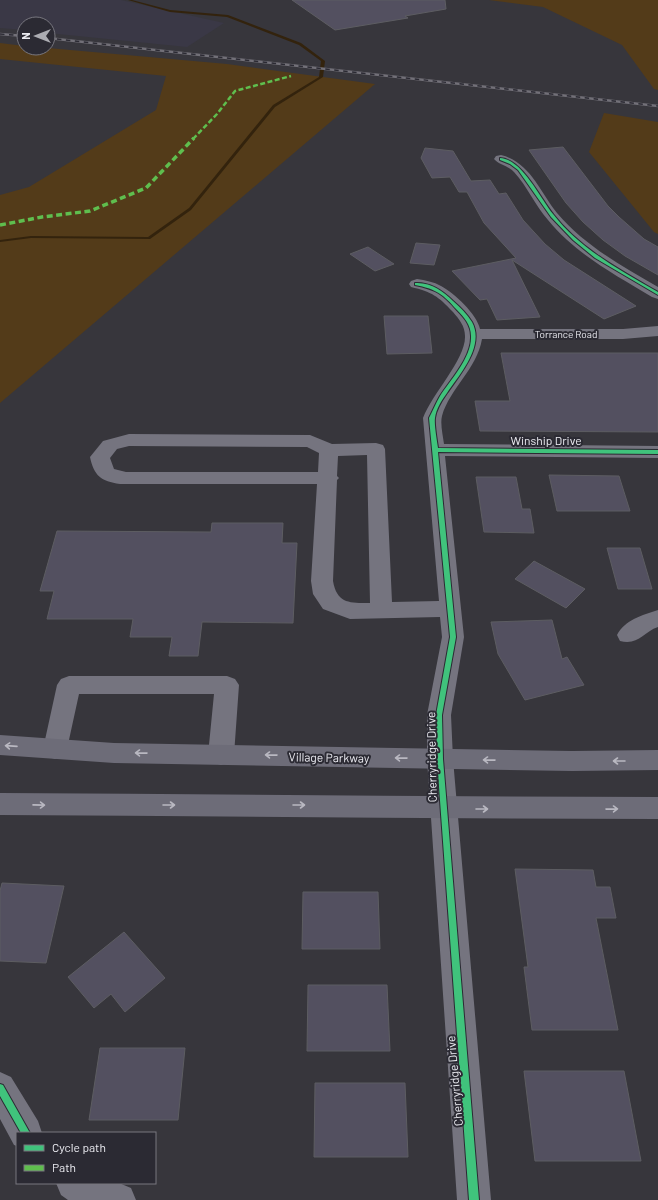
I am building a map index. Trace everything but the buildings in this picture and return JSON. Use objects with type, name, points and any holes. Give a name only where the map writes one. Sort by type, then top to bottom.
[{"type":"main road","name":"Village Parkway","points":[[0,745],[114,753],[440,759],[658,760]]},
{"type":"main road","points":[[0,804],[309,805],[443,808],[658,808]]},
{"type":"street","points":[[501,159],[520,169],[552,216],[574,239],[596,257],[658,294]]},
{"type":"street","points":[[418,284],[438,289],[466,317],[474,334]]},
{"type":"street","name":"Torrance Road","points":[[474,334],[623,334],[658,331]]},
{"type":"street","name":"Cherryridge Drive","points":[[474,334],[474,343],[469,355],[434,411],[432,418],[453,637],[439,715],[440,759],[474,1200]]},
{"type":"street","points":[[329,478],[111,477],[102,469],[100,457],[110,445],[129,440],[310,441],[329,450],[376,449],[382,610]]},
{"type":"street","points":[[329,450],[329,478],[322,581],[324,594],[331,603],[350,611],[450,609]]},
{"type":"street","name":"Winship Drive","points":[[435,450],[658,452]]},
{"type":"street","points":[[628,635],[644,622],[658,618]]},
{"type":"street","points":[[55,749],[68,684],[227,685],[221,755]]},
{"type":"street","points":[[0,1088],[25,1132]]},
{"type":"street","points":[[74,1184],[82,1190],[119,1200]]},
{"type":"shaded area","points":[[0,0],[121,0],[224,23],[187,47],[56,34],[56,16],[16,16],[16,29],[0,28]]},
{"type":"shaded area","points":[[489,0],[658,0],[658,90],[654,89],[622,45],[543,7]]},
{"type":"shaded area","points":[[0,43],[16,45],[16,56],[56,56],[56,49],[227,64],[375,84],[0,403],[0,195],[29,187],[156,110],[166,76],[0,59]]},
{"type":"shaded area","points":[[604,113],[658,122],[658,234],[654,232],[589,152]]},
{"type":"waterway","points":[[0,241],[31,237],[149,238],[190,209],[274,106],[321,77],[323,61],[300,44],[227,16],[170,11],[129,0]]},
{"type":"railway","points":[[0,34],[16,35]]},
{"type":"railway","points":[[56,39],[658,106]]},
{"type":"marked path","points":[[0,225],[42,217],[90,211],[146,188],[217,114],[235,91],[291,76]]},
{"type":"cycle path","points":[[501,159],[511,163],[519,169],[552,216],[574,239],[596,257],[658,294]]},
{"type":"cycle path","points":[[417,284],[430,286],[447,297],[468,320],[474,336],[472,348],[467,360],[443,395],[432,418],[453,637],[439,715],[440,759],[474,1200]]},
{"type":"cycle path","points":[[435,450],[658,452]]},
{"type":"cycle path","points":[[0,1088],[25,1132]]}]
